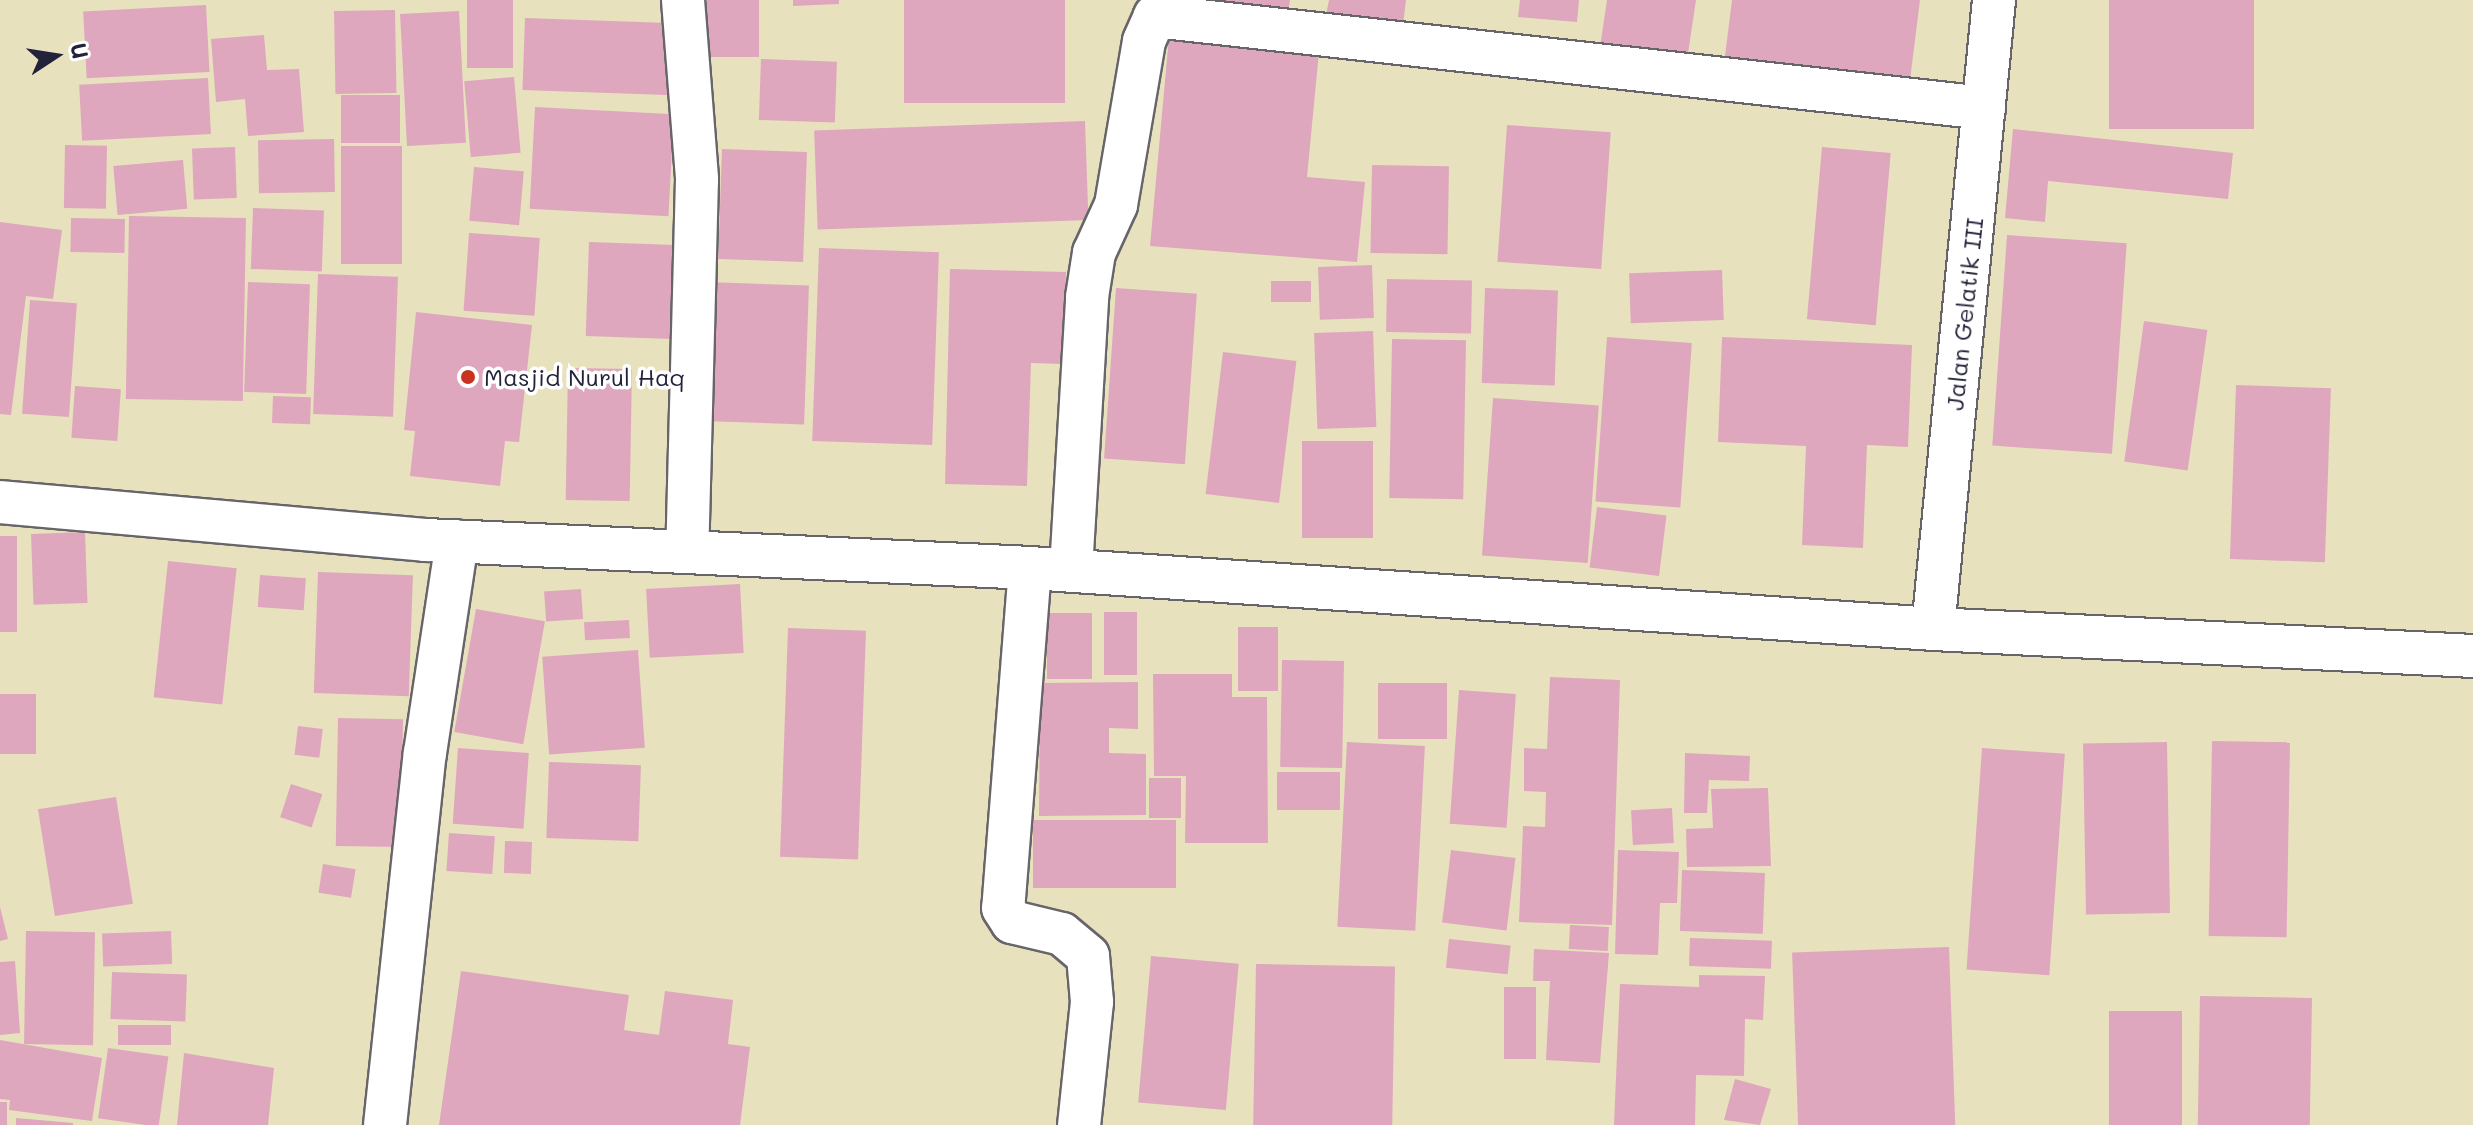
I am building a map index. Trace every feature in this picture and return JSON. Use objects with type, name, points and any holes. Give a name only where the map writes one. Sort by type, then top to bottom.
[{"type":"street","points":[[683,0],[697,179],[687,550]]},
{"type":"street","name":"Jalan Gelatik III","points":[[1933,629],[1994,0]]},
{"type":"street","points":[[1071,570],[1087,297],[1094,253],[1116,205],[1144,41],[1155,16],[1984,108]]},
{"type":"street","points":[[0,502],[457,541],[1071,570],[1933,629],[2473,656]]},
{"type":"street","points":[[385,1125],[425,753],[457,541]]},
{"type":"street","points":[[1030,568],[1003,908],[1012,922],[1062,934],[1088,956],[1092,1002],[1079,1125]]},
{"type":"building","points":[[467,0],[513,0],[513,68],[467,68]]},
{"type":"building","points":[[702,0],[759,0],[759,57],[702,57]]},
{"type":"building","points":[[793,0],[839,0],[839,4],[793,6]]},
{"type":"building","points":[[904,0],[1065,0],[1065,103],[904,103]]},
{"type":"building","points":[[1216,0],[1290,0],[1288,13]]},
{"type":"building","points":[[1329,0],[1406,0],[1403,25],[1326,15]]},
{"type":"building","points":[[1520,0],[1579,0],[1577,22],[1518,17]]},
{"type":"building","points":[[1607,0],[1696,0],[1687,60],[1600,47]]},
{"type":"building","points":[[1732,0],[1920,0],[1910,80],[1725,56]]},
{"type":"building","points":[[2109,0],[2254,0],[2254,129],[2109,129]]},
{"type":"building","points":[[206,5],[210,72],[87,78],[83,11]]},
{"type":"building","points":[[395,10],[396,93],[335,94],[334,11]]},
{"type":"building","points":[[459,11],[466,143],[407,146],[400,14]]},
{"type":"building","points":[[525,18],[676,23],[673,95],[522,90]]},
{"type":"building","points":[[264,35],[267,70],[299,69],[304,132],[248,136],[245,99],[216,102],[211,39]]},
{"type":"building","points":[[1169,37],[1319,52],[1307,177],[1365,182],[1357,262],[1150,246]]},
{"type":"building","points":[[761,59],[837,62],[835,123],[759,120]]},
{"type":"building","points":[[514,77],[521,153],[471,157],[464,81]]},
{"type":"building","points":[[208,78],[211,134],[82,141],[79,85]]},
{"type":"building","points":[[341,95],[400,95],[400,143],[341,143]]},
{"type":"building","points":[[535,107],[674,114],[668,216],[530,209]]},
{"type":"building","points":[[1085,121],[1088,220],[818,229],[814,130]]},
{"type":"building","points":[[1507,125],[1611,132],[1601,269],[1497,262]]},
{"type":"building","points":[[2013,129],[2233,153],[2228,199],[2048,181],[2045,222],[2005,218]]},
{"type":"building","points":[[334,139],[335,192],[259,193],[258,140]]},
{"type":"building","points":[[65,145],[107,146],[106,209],[64,208]]},
{"type":"building","points":[[341,146],[402,146],[402,264],[341,264]]},
{"type":"building","points":[[235,147],[237,198],[194,199],[192,149]]},
{"type":"building","points":[[1822,147],[1891,153],[1876,325],[1807,319]]},
{"type":"building","points":[[722,149],[807,152],[803,262],[718,259]]},
{"type":"building","points":[[183,160],[187,209],[118,215],[113,166]]},
{"type":"building","points":[[1372,165],[1449,166],[1447,254],[1370,253]]},
{"type":"building","points":[[474,167],[524,171],[519,225],[469,221]]},
{"type":"building","points":[[253,208],[324,210],[322,271],[251,269]]},
{"type":"building","points":[[129,216],[246,218],[243,401],[126,399]]},
{"type":"building","points":[[71,218],[125,219],[124,253],[70,252]]},
{"type":"building","points":[[0,222],[62,230],[53,299],[26,296],[11,415],[0,414]]},
{"type":"building","points":[[469,233],[540,238],[534,316],[464,311]]},
{"type":"building","points":[[2007,235],[2127,243],[2112,454],[1992,445]]},
{"type":"building","points":[[589,242],[676,245],[673,339],[586,336]]},
{"type":"building","points":[[819,248],[939,252],[932,445],[812,441]]},
{"type":"building","points":[[1372,265],[1374,318],[1320,320],[1318,267]]},
{"type":"building","points":[[950,269],[1066,272],[1063,364],[1031,363],[1027,486],[945,484]]},
{"type":"building","points":[[1722,270],[1724,320],[1631,323],[1629,273]]},
{"type":"building","points":[[318,274],[398,277],[393,417],[313,414]]},
{"type":"building","points":[[1387,279],[1472,280],[1471,333],[1386,332]]},
{"type":"building","points":[[1271,281],[1311,281],[1311,302],[1271,302]]},
{"type":"building","points":[[248,282],[310,284],[306,394],[244,392]]},
{"type":"building","points":[[707,282],[809,286],[804,424],[702,421]]},
{"type":"building","points":[[1116,288],[1197,294],[1185,464],[1104,459]]},
{"type":"building","points":[[1485,288],[1558,291],[1555,385],[1482,383]]},
{"type":"building","points":[[30,300],[77,303],[69,417],[22,414]]},
{"type":"building","name":"Masjid Nurul Haq","points":[[416,312],[532,325],[519,442],[505,441],[500,486],[410,476],[415,431],[404,430]]},
{"type":"building","points":[[2144,321],[2207,330],[2188,471],[2124,462]]},
{"type":"building","points":[[1373,331],[1376,427],[1317,429],[1314,333]]},
{"type":"building","points":[[1607,337],[1692,343],[1680,508],[1595,502]]},
{"type":"building","points":[[1722,337],[1912,345],[1908,447],[1867,445],[1863,548],[1802,545],[1806,446],[1718,442]]},
{"type":"building","points":[[1392,339],[1466,340],[1463,499],[1389,498]]},
{"type":"building","points":[[1223,352],[1296,361],[1279,503],[1206,494]]},
{"type":"building","points":[[568,368],[632,369],[630,501],[566,500]]},
{"type":"building","points":[[2236,385],[2331,388],[2325,562],[2230,559]]},
{"type":"building","points":[[75,386],[121,389],[117,441],[71,438]]},
{"type":"building","points":[[273,396],[311,397],[310,424],[272,423]]},
{"type":"building","points":[[1493,398],[1599,405],[1588,563],[1482,556]]},
{"type":"building","points":[[1302,441],[1373,441],[1373,538],[1302,538]]},
{"type":"building","points":[[1597,507],[1666,516],[1659,576],[1590,568]]},
{"type":"building","points":[[85,532],[87,603],[34,605],[31,534]]},
{"type":"building","points":[[0,536],[17,536],[17,632],[0,632]]},
{"type":"building","points":[[168,561],[237,568],[222,704],[154,697]]},
{"type":"building","points":[[318,572],[413,575],[409,696],[314,693]]},
{"type":"building","points":[[260,575],[306,578],[304,610],[258,607]]},
{"type":"building","points":[[740,584],[744,653],[650,658],[646,589]]},
{"type":"building","points":[[581,589],[583,619],[546,622],[544,592]]},
{"type":"building","points":[[476,609],[545,621],[523,744],[454,732]]},
{"type":"building","points":[[1104,612],[1137,612],[1137,675],[1104,675]]},
{"type":"building","points":[[1047,613],[1092,613],[1092,679],[1047,679]]},
{"type":"building","points":[[629,620],[630,638],[585,640],[584,622]]},
{"type":"building","points":[[1238,627],[1278,627],[1278,691],[1238,691]]},
{"type":"building","points":[[788,628],[866,631],[858,860],[780,857]]},
{"type":"building","points":[[638,650],[645,748],[549,754],[542,657]]},
{"type":"building","points":[[1282,660],[1344,661],[1342,768],[1280,767]]},
{"type":"building","points":[[1153,674],[1232,674],[1232,697],[1267,697],[1268,843],[1185,843],[1186,776],[1154,776]]},
{"type":"building","points":[[1550,677],[1620,680],[1612,925],[1519,922],[1523,826],[1545,827],[1546,792],[1524,791],[1524,748],[1547,749]]},
{"type":"building","points":[[1138,682],[1138,729],[1109,728],[1109,753],[1146,754],[1146,815],[1039,816],[1040,683]]},
{"type":"building","points":[[1378,683],[1447,683],[1447,739],[1378,739]]},
{"type":"building","points":[[1459,690],[1516,694],[1507,828],[1450,824]]},
{"type":"building","points":[[0,694],[36,694],[36,754],[0,754]]},
{"type":"building","points":[[338,718],[403,719],[401,847],[336,846]]},
{"type":"building","points":[[298,726],[323,729],[319,758],[294,755]]},
{"type":"building","points":[[2212,741],[2290,742],[2287,937],[2209,936]]},
{"type":"building","points":[[1347,742],[1425,746],[1415,931],[1337,927]]},
{"type":"building","points":[[2167,742],[2170,913],[2086,914],[2083,743]]},
{"type":"building","points":[[458,748],[529,753],[524,829],[453,824]]},
{"type":"building","points":[[1982,748],[2065,754],[2049,975],[1967,969]]},
{"type":"building","points":[[1685,753],[1750,756],[1749,781],[1709,780],[1707,813],[1684,813]]},
{"type":"building","points":[[549,762],[641,765],[638,841],[546,838]]},
{"type":"building","points":[[1277,772],[1340,772],[1340,810],[1277,810]]},
{"type":"building","points":[[1149,778],[1181,778],[1181,818],[1149,818]]},
{"type":"building","points":[[291,784],[322,794],[312,827],[280,817]]},
{"type":"building","points":[[1768,788],[1771,866],[1687,867],[1686,829],[1713,828],[1711,789]]},
{"type":"building","points":[[116,797],[133,904],[55,916],[38,809]]},
{"type":"building","points":[[1672,808],[1674,843],[1633,845],[1631,810]]},
{"type":"building","points":[[1033,820],[1176,820],[1176,888],[1033,888]]},
{"type":"building","points":[[449,833],[495,836],[492,874],[446,871]]},
{"type":"building","points":[[505,841],[532,842],[531,874],[504,873]]},
{"type":"building","points":[[1451,850],[1516,858],[1507,930],[1442,922]]},
{"type":"building","points":[[1618,850],[1679,852],[1677,903],[1660,903],[1658,955],[1615,954]]},
{"type":"building","points":[[323,864],[356,869],[351,898],[318,893]]},
{"type":"building","points":[[1682,870],[1765,873],[1763,934],[1680,931]]},
{"type":"building","points":[[0,907],[8,939],[0,941]]},
{"type":"building","points":[[1570,925],[1609,927],[1608,951],[1569,949]]},
{"type":"building","points":[[26,931],[95,932],[93,1045],[24,1044]]},
{"type":"building","points":[[171,931],[172,964],[103,966],[102,933]]},
{"type":"building","points":[[1690,938],[1772,941],[1771,969],[1689,966]]},
{"type":"building","points":[[1449,939],[1511,945],[1508,974],[1446,968]]},
{"type":"building","points":[[1949,947],[1955,1125],[1798,1125],[1792,952]]},
{"type":"building","points":[[1534,949],[1609,953],[1600,1063],[1546,1060],[1550,981],[1533,981]]},
{"type":"building","points":[[1151,956],[1239,964],[1226,1110],[1138,1102]]},
{"type":"building","points":[[15,961],[20,1033],[0,1035],[0,962]]},
{"type":"building","points":[[1256,964],[1395,966],[1392,1125],[1253,1125]]},
{"type":"building","points":[[461,971],[629,995],[624,1030],[659,1035],[665,991],[733,1000],[728,1044],[750,1047],[740,1125],[439,1125]]},
{"type":"building","points":[[112,972],[187,975],[185,1022],[110,1019]]},
{"type":"building","points":[[1699,975],[1765,976],[1763,1020],[1745,1019],[1744,1076],[1696,1075],[1695,1125],[1614,1125],[1620,984],[1699,987]]},
{"type":"building","points":[[1504,987],[1536,987],[1536,1059],[1504,1059]]},
{"type":"building","points":[[2200,996],[2312,998],[2310,1125],[2198,1125]]},
{"type":"building","points":[[2109,1011],[2182,1011],[2182,1125],[2109,1125]]},
{"type":"building","points":[[118,1025],[171,1025],[171,1045],[118,1045]]},
{"type":"building","points":[[0,1040],[102,1058],[92,1121],[9,1110],[10,1100],[0,1099]]},
{"type":"building","points":[[108,1048],[168,1056],[159,1125],[98,1118]]},
{"type":"building","points":[[184,1053],[274,1068],[268,1125],[177,1125]]},
{"type":"building","points":[[1735,1079],[1771,1089],[1760,1125],[1724,1120]]},
{"type":"building","points":[[0,1102],[7,1102],[7,1125],[0,1125]]},
{"type":"building","points":[[16,1118],[73,1123],[73,1125],[16,1125]]},
{"type":"place","name":"Masjid Nurul Haq","points":[[468,377]]}]
